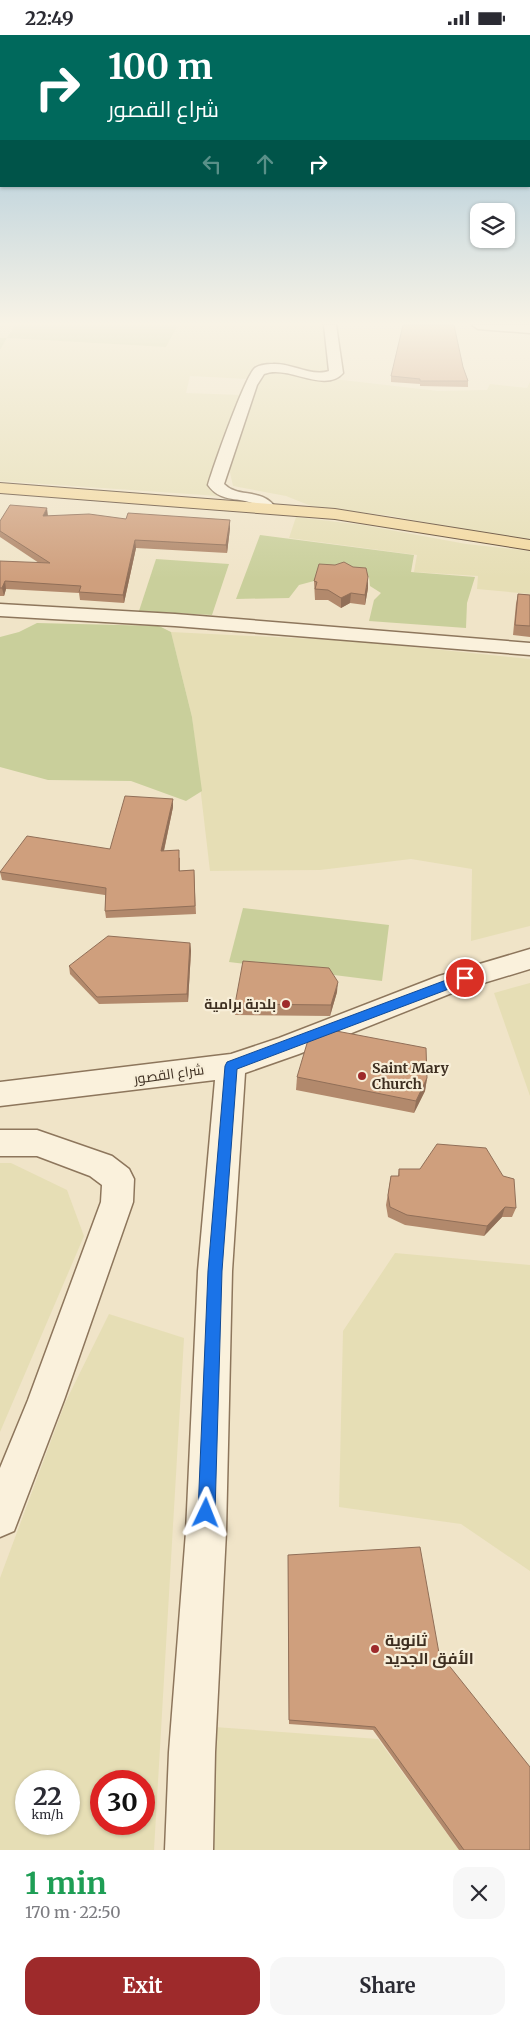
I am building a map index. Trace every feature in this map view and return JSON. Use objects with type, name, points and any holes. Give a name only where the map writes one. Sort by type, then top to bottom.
[{"type":"main road","points":[[0,488],[268,508],[374,519],[449,534],[530,545]]},
{"type":"street","points":[[243,410],[216,485],[222,492],[257,499],[266,504],[268,508]]},
{"type":"street","points":[[0,611],[174,619],[530,649]]},
{"type":"street","name":"شراع القصور","points":[[0,1094],[231,1066],[290,1046],[449,983],[530,959]]},
{"type":"street","points":[[189,1850],[192,1752],[206,1531],[215,1271],[231,1066]]},
{"type":"street","points":[[0,1143],[37,1143],[101,1165],[118,1179],[117,1202],[46,1400],[0,1517]]},
{"type":"shaded area","points":[[0,410],[237,410],[218,496],[0,481]]},
{"type":"shaded area","points":[[248,410],[530,410],[530,541],[391,516],[311,506],[286,496],[233,486],[229,468]]},
{"type":"shaded area","points":[[296,517],[363,525],[466,544],[530,551],[530,594],[477,589],[478,576],[414,572],[417,555],[289,538]]},
{"type":"shaded area","points":[[171,632],[355,641],[530,659],[530,926],[471,941],[472,869],[411,859],[320,870],[210,871],[192,717]]},
{"type":"shaded area","points":[[530,983],[530,1096],[494,993]]},
{"type":"shaded area","points":[[0,1163],[11,1163],[67,1190],[84,1236],[0,1432]]},
{"type":"shaded area","points":[[395,1253],[530,1265],[530,1571],[461,1524],[339,1507],[343,1331]]},
{"type":"shaded area","points":[[109,1314],[184,1338],[155,1833],[155,1770],[90,1770],[90,1835],[155,1835],[154,1850],[0,1850],[0,1578],[65,1403]]},
{"type":"shaded area","points":[[214,1727],[378,1739],[459,1850],[202,1850]]},
{"type":"green space","points":[[260,535],[414,555],[411,572],[475,577],[467,603],[466,628],[369,621],[374,600],[381,593],[370,586],[369,577],[318,572],[314,581],[299,585],[289,598],[236,599]]},
{"type":"green space","points":[[156,559],[229,564],[212,615],[139,611]]},
{"type":"green space","points":[[37,623],[159,626],[171,632],[192,717],[202,791],[186,801],[131,781],[48,780],[0,767],[0,637],[19,632]]},
{"type":"green space","points":[[243,908],[389,925],[382,981],[229,962]]},
{"type":"building","points":[[10,505],[47,508],[43,516],[89,514],[126,519],[128,513],[230,520],[226,545],[135,540],[123,595],[79,592],[81,586],[5,581],[2,588],[0,588],[0,561],[50,563],[0,531],[0,521]]},
{"type":"building","points":[[344,562],[353,567],[366,568],[368,577],[365,595],[351,593],[341,598],[328,590],[315,589],[317,582],[314,581],[319,564],[335,565]]},
{"type":"building","points":[[518,594],[530,595],[530,626],[515,625]]},
{"type":"building","points":[[125,796],[173,799],[161,851],[179,850],[179,871],[194,870],[195,906],[105,911],[106,888],[0,872],[27,836],[110,849]]},
{"type":"building","points":[[108,936],[190,943],[187,994],[97,997],[69,966]]},
{"type":"building","name":"بلدية برامية","points":[[243,961],[329,968],[338,982],[331,1005],[235,1004]]},
{"type":"building","name":"Saint Mary Church","points":[[331,1030],[426,1048],[427,1078],[416,1101],[297,1077],[308,1040]]},
{"type":"building","points":[[437,1144],[486,1148],[503,1176],[514,1179],[516,1208],[505,1207],[487,1226],[407,1215],[390,1207],[388,1195],[391,1176],[399,1176],[399,1169],[420,1169]]},
{"type":"building","points":[[420,1547],[439,1653],[530,1767],[530,1850],[464,1850],[375,1727],[289,1720],[288,1555]]},
{"type":"place","name":"بلدية برامية","points":[[286,1004]]},
{"type":"place","name":"Saint Mary Church","points":[[362,1076]]},
{"type":"place","name":"ثانوية الأفق الجديد","points":[[375,1649]]},
{"type":"route","points":[[206,1513],[215,1271],[227,1141],[231,1066],[290,1046],[465,978]]}]
